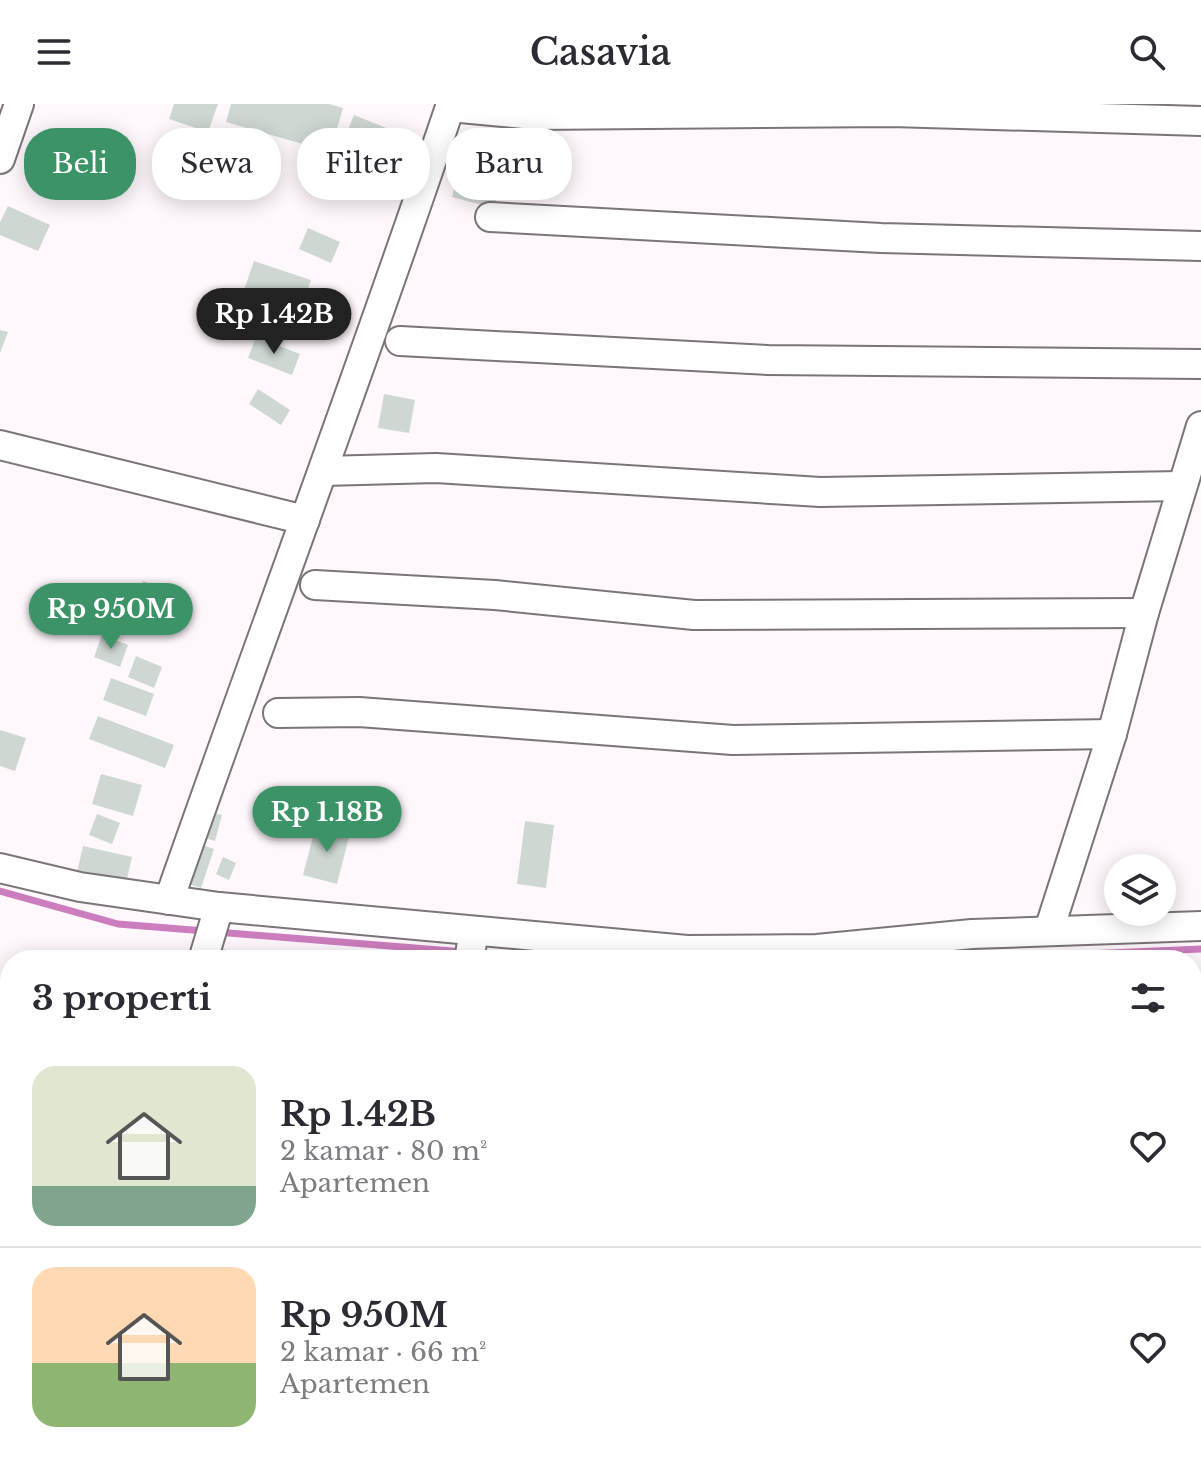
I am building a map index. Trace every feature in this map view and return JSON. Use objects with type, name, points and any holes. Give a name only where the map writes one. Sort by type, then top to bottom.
[{"type":"street","points":[[0,159],[19,104]]},
{"type":"street","points":[[169,900],[382,308],[450,105],[534,115],[892,112],[1201,121]]},
{"type":"street","points":[[490,217],[881,238],[1201,246]]},
{"type":"street","points":[[400,341],[768,360],[1201,364]]},
{"type":"street","points":[[1049,930],[1112,734],[1144,613],[1201,426]]},
{"type":"street","points":[[0,445],[305,520]]},
{"type":"street","points":[[323,471],[436,468],[820,492],[1182,486]]},
{"type":"street","points":[[315,585],[495,595],[694,615],[1144,613]]},
{"type":"street","points":[[278,713],[359,712],[733,740],[1112,734]]},
{"type":"street","points":[[0,868],[80,887],[219,907],[474,931],[604,950]]},
{"type":"street","points":[[206,950],[219,907]]},
{"type":"street","points":[[687,950],[997,946],[1049,930],[1201,926]]},
{"type":"street","points":[[471,950],[474,931]]},
{"type":"building","points":[[174,104],[218,104],[209,128],[196,128],[169,119]]},
{"type":"building","points":[[231,104],[329,104],[343,108],[337,128],[297,128],[297,142],[281,138],[281,128],[247,128],[226,122]]},
{"type":"building","points":[[354,115],[386,128],[349,128]]},
{"type":"building","points":[[463,200],[496,200],[494,208]]},
{"type":"building","points":[[8,206],[50,225],[38,251],[0,235],[0,222]]},
{"type":"building","points":[[308,228],[340,242],[331,263],[299,249]]},
{"type":"building","points":[[254,261],[311,280],[301,309],[244,290]]},
{"type":"building","points":[[0,330],[8,332],[0,353]]},
{"type":"building","points":[[256,337],[300,354],[292,375],[248,358]]},
{"type":"building","points":[[258,389],[290,410],[281,425],[249,404]]},
{"type":"building","points":[[384,394],[415,400],[409,433],[378,428]]},
{"type":"building","points":[[143,581],[191,598],[182,624],[134,607]]},
{"type":"building","points":[[102,635],[128,645],[120,667],[94,657]]},
{"type":"building","points":[[136,656],[162,667],[154,688],[128,677]]},
{"type":"building","points":[[111,678],[154,694],[146,716],[103,700]]},
{"type":"building","points":[[98,716],[174,745],[165,768],[89,739]]},
{"type":"building","points":[[0,730],[26,738],[15,771],[0,766]]},
{"type":"building","points":[[101,774],[142,785],[133,816],[92,804]]},
{"type":"building","points":[[204,810],[222,815],[215,841],[198,836]]},
{"type":"building","points":[[97,814],[120,823],[112,844],[89,835]]},
{"type":"building","points":[[525,821],[554,825],[546,888],[517,884]]},
{"type":"building","points":[[316,825],[350,833],[337,884],[303,875]]},
{"type":"building","points":[[197,843],[214,849],[201,888],[183,882]]},
{"type":"building","points":[[83,846],[132,857],[126,883],[77,872]]},
{"type":"building","points":[[223,857],[236,863],[229,880],[216,874]]},
{"type":"waterway","points":[[0,891],[118,924],[205,931]]},
{"type":"waterway","points":[[217,932],[439,950]]},
{"type":"waterway","points":[[1178,950],[1201,949]]}]
